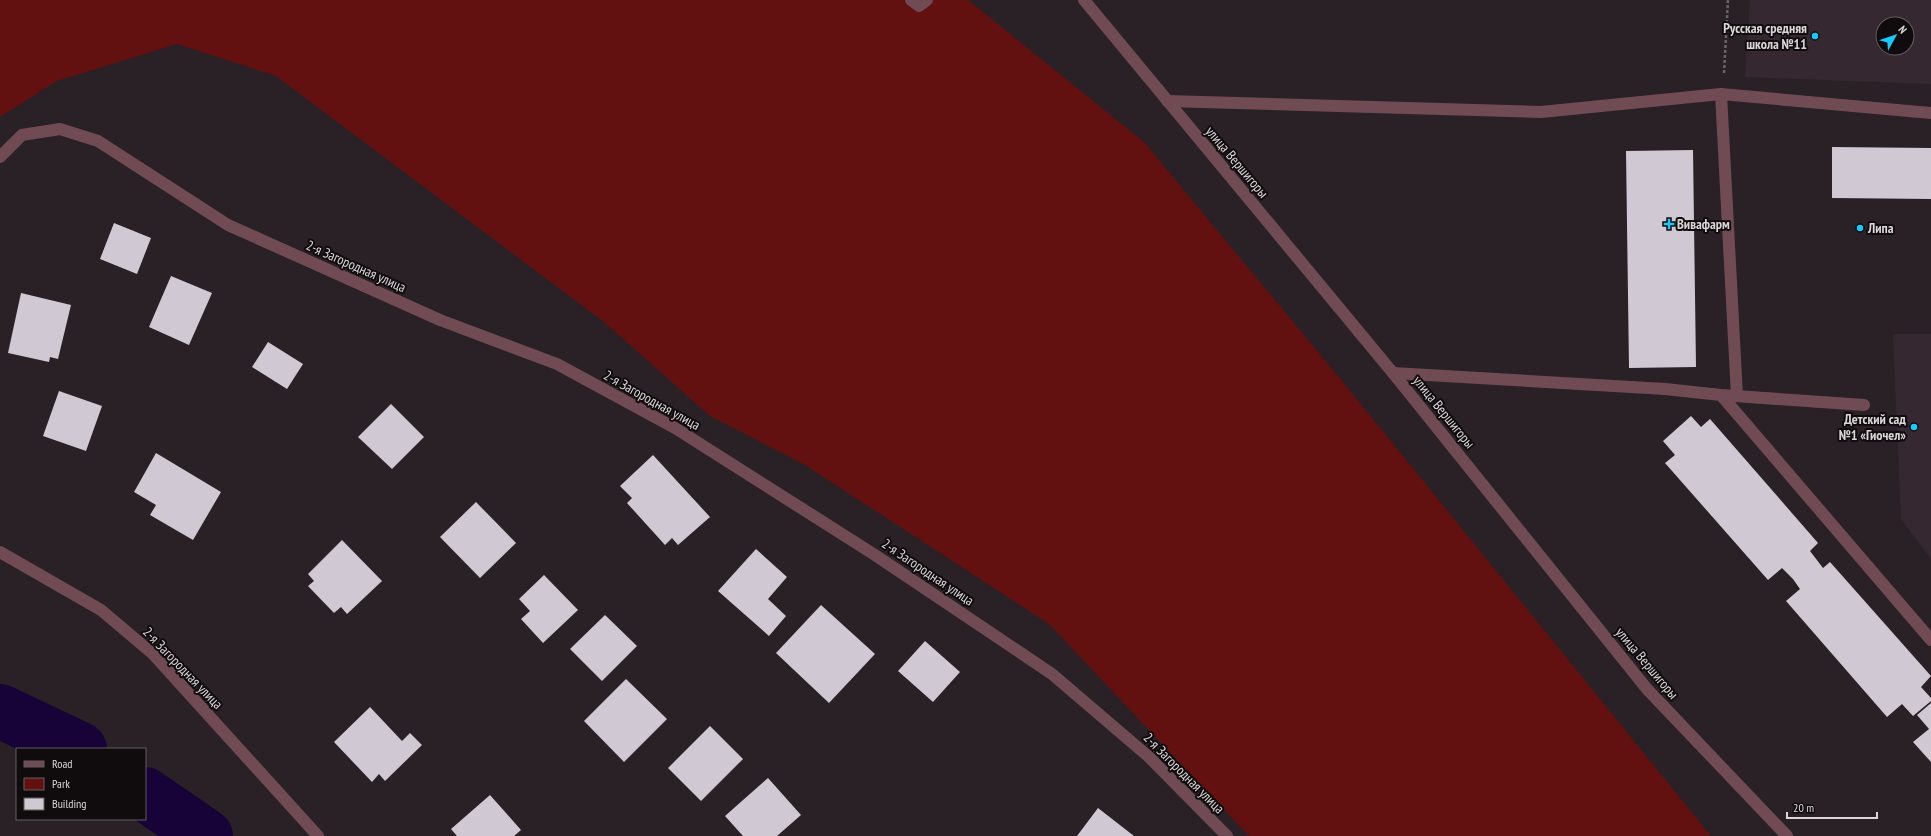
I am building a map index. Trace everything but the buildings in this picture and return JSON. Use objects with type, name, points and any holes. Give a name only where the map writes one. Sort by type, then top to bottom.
[{"type":"street","points":[[911,0],[919,6],[927,0]]},
{"type":"street","name":"улица Вершигоры","points":[[1084,0],[1393,373],[1647,689],[1787,836]]},
{"type":"street","points":[[1167,101],[1541,112],[1721,94],[1931,114]]},
{"type":"street","points":[[1721,94],[1737,396]]},
{"type":"street","name":"2-я Загородная улица","points":[[0,157],[22,134],[60,129],[98,141],[228,225],[440,320],[557,364],[675,428],[875,555],[1052,674],[1149,756],[1227,836]]},
{"type":"street","points":[[1393,373],[1665,389],[1721,395],[1864,405]]},
{"type":"street","points":[[1721,395],[1931,640]]},
{"type":"street","name":"2-я Загородная улица","points":[[0,552],[101,610],[153,654],[318,836]]},
{"type":"path","points":[[1721,94],[1725,64],[1728,0]]},
{"type":"shaded area","name":"Русская средняя школа №11","points":[[1750,0],[1931,0],[1931,84],[1745,77]]},
{"type":"shaded area","name":"Детский сад №1 «Гиочел»","points":[[1893,334],[1931,334],[1931,559],[1901,519]]},
{"type":"green space","points":[[0,0],[968,0],[1144,142],[1347,387],[1711,836],[1249,836],[1049,624],[805,465],[710,416],[604,322],[276,76],[177,44],[57,81],[0,117]]},
{"type":"waterway","points":[[0,711],[78,748]]},
{"type":"waterway","points":[[146,795],[206,836]]},
{"type":"place","name":"Русская средняя школа №11","points":[[1815,36]]},
{"type":"place","name":"Вивафарм","points":[[1669,224]]},
{"type":"place","name":"Липа","points":[[1860,228]]},
{"type":"place","name":"Детский сад №1 «Гиочел»","points":[[1914,427]]}]
